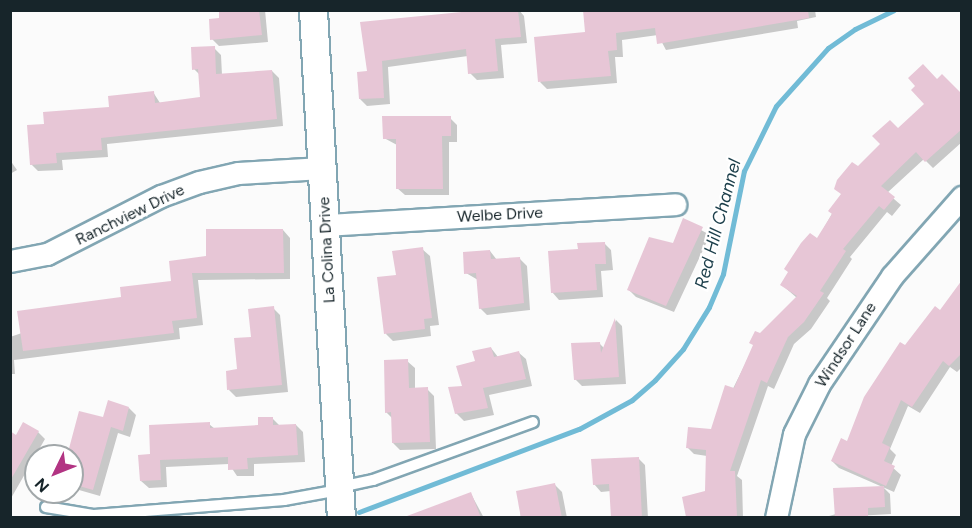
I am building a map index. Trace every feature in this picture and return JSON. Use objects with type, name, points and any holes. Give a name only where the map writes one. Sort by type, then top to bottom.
[{"type":"street","name":"La Colina Drive","points":[[313,10],[341,518]]},
{"type":"street","name":"Ranchview Drive","points":[[10,261],[66,246],[161,196],[199,182],[238,173],[322,168]]},
{"type":"street","name":"Windsor Lane","points":[[776,518],[794,434],[819,384],[892,276],[962,197]]},
{"type":"street","name":"Welbe Drive","points":[[326,225],[675,204]]},
{"type":"lane","points":[[46,507],[94,515],[284,500],[373,480],[533,422]]},
{"type":"building","points":[[219,10],[259,10],[262,35],[210,40],[209,19],[219,18]]},
{"type":"building","points":[[482,10],[518,10],[521,37],[495,39],[498,71],[468,74],[466,49],[382,61],[384,98],[359,99],[357,72],[367,71],[360,22]]},
{"type":"building","points":[[583,10],[808,10],[809,18],[657,44],[655,28],[616,33],[617,50],[608,51],[611,76],[538,82],[534,37],[585,32]]},
{"type":"building","points":[[215,46],[216,74],[272,70],[277,119],[101,138],[102,150],[56,153],[57,163],[30,165],[27,125],[44,124],[43,112],[109,107],[108,96],[154,91],[155,103],[200,97],[198,69],[192,70],[191,47]]},
{"type":"building","points":[[923,64],[937,79],[942,74],[962,94],[962,129],[925,162],[916,152],[881,186],[895,197],[884,210],[879,206],[843,249],[846,251],[820,291],[824,293],[804,322],[788,337],[767,383],[761,380],[730,471],[735,471],[737,517],[686,517],[682,497],[705,491],[706,450],[686,448],[688,427],[711,429],[725,385],[734,388],[753,345],[749,343],[755,331],[760,333],[797,296],[780,285],[788,272],[784,269],[810,233],[817,238],[832,214],[828,211],[841,194],[834,189],[837,180],[852,162],[858,166],[880,144],[872,136],[890,120],[898,128],[924,104],[911,90],[915,86],[908,78]]},
{"type":"building","points":[[382,116],[451,116],[451,136],[442,136],[443,189],[396,189],[396,139],[383,139]]},
{"type":"building","points":[[683,218],[703,227],[666,306],[627,290],[649,237],[673,243]]},
{"type":"building","points":[[206,229],[283,229],[284,273],[192,273],[197,318],[172,321],[174,333],[23,351],[17,311],[121,297],[120,287],[171,281],[169,261],[206,256]]},
{"type":"building","points":[[605,242],[606,264],[595,264],[597,290],[551,293],[548,251],[578,249],[577,243]]},
{"type":"building","points":[[423,247],[432,318],[424,319],[425,329],[384,334],[377,277],[396,275],[392,251]]},
{"type":"building","points":[[490,250],[491,259],[520,257],[524,303],[479,309],[476,273],[464,274],[463,252]]},
{"type":"building","points":[[962,280],[962,353],[949,366],[943,361],[912,407],[901,400],[882,443],[890,447],[884,461],[895,466],[886,486],[831,461],[841,438],[847,441],[864,397],[900,342],[905,345],[935,306],[940,310]]},
{"type":"building","points":[[274,306],[282,385],[227,390],[226,371],[237,369],[234,338],[251,337],[248,309]]},
{"type":"building","points":[[615,318],[619,377],[574,380],[571,343],[600,342],[601,353]]},
{"type":"building","points":[[491,347],[494,357],[519,351],[526,379],[483,388],[488,408],[455,414],[448,387],[462,386],[456,366],[475,361],[472,351]]},
{"type":"building","points":[[408,359],[409,388],[428,387],[430,442],[392,443],[391,412],[385,413],[384,360]]},
{"type":"building","points":[[108,400],[129,407],[123,431],[111,427],[93,490],[84,487],[84,444],[70,444],[79,411],[103,417]]},
{"type":"building","points":[[258,417],[273,417],[273,425],[296,424],[298,455],[247,458],[248,469],[228,470],[228,457],[160,460],[161,480],[140,481],[138,455],[150,454],[149,425],[210,422],[210,428],[258,425]]},
{"type":"building","points":[[23,422],[39,431],[31,444],[24,444],[24,457],[10,481],[10,431],[16,435]]},
{"type":"building","points":[[639,457],[642,518],[611,518],[609,484],[593,485],[591,459]]},
{"type":"building","points":[[555,483],[562,518],[521,518],[516,491]]},
{"type":"building","points":[[884,486],[885,507],[868,508],[868,518],[835,518],[833,488]]},
{"type":"building","points":[[471,492],[481,518],[408,518],[407,516]]},
{"type":"waterway","name":"Red Hill Channel","points":[[359,512],[579,429],[632,400],[655,380],[683,349],[709,307],[723,274],[744,171],[776,106],[828,48],[855,29],[894,10]]}]
